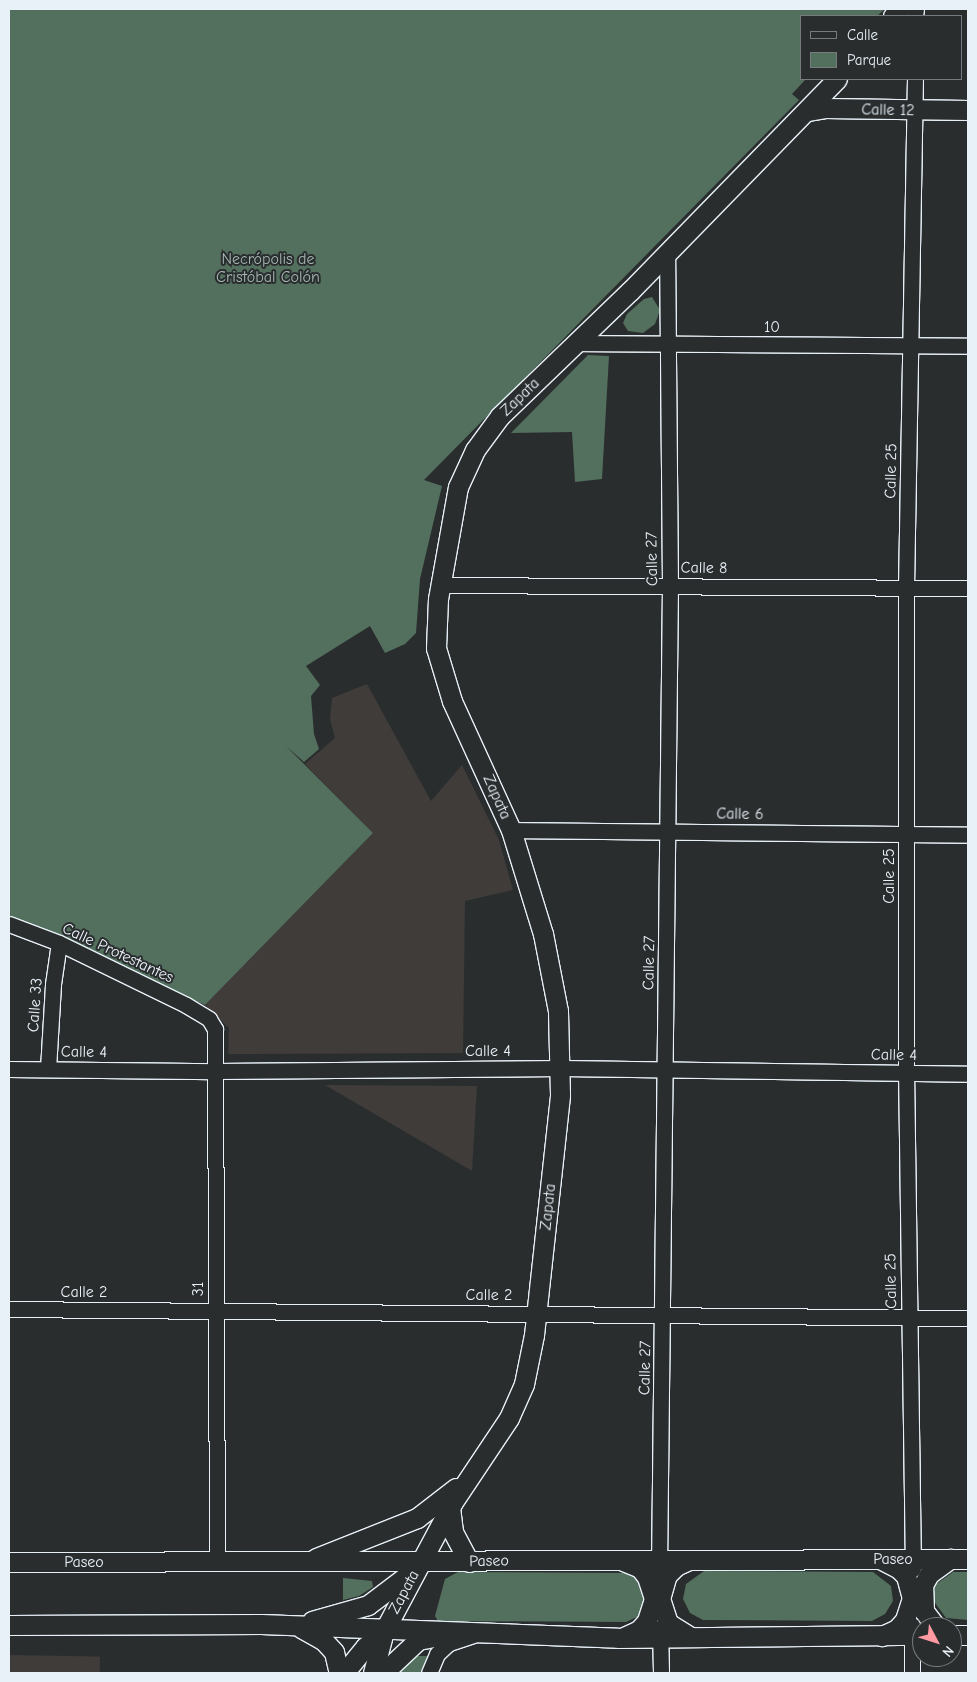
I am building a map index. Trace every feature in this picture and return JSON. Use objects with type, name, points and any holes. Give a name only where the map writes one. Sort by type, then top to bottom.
[{"type":"main road","points":[[833,82],[858,110]]},
{"type":"main road","name":"Zapata","points":[[373,1673],[384,1631],[420,1562],[450,1507],[509,1418],[520,1394],[532,1353],[561,1068],[556,998],[548,952],[511,830],[444,681],[436,648],[440,586],[458,487],[470,459],[500,416],[667,254],[833,82]]},
{"type":"main road","name":"Calle 12","points":[[807,111],[968,110]]},
{"type":"main road","points":[[306,1562],[417,1518],[444,1499],[472,1472]]},
{"type":"main road","points":[[450,1507],[453,1532],[469,1562]]},
{"type":"main road","points":[[875,1559],[898,1568],[908,1581],[912,1598],[908,1615],[898,1629],[876,1637]]},
{"type":"main road","points":[[928,1617],[924,1611],[924,1585],[929,1574],[959,1559]]},
{"type":"main road","name":"Paseo","points":[[14,1565],[217,1562],[959,1559]]},
{"type":"main road","points":[[616,1560],[640,1568],[652,1588],[654,1599],[647,1621],[629,1635],[618,1638]]},
{"type":"main road","points":[[690,1560],[676,1566],[667,1575],[660,1599],[668,1623],[690,1636]]},
{"type":"main road","points":[[296,1625],[368,1605],[399,1583],[420,1562]]},
{"type":"main road","points":[[12,1623],[296,1625],[384,1631],[618,1638],[912,1635]]},
{"type":"main road","points":[[296,1625],[323,1640],[334,1652],[339,1673]]},
{"type":"main road","name":"Zapata","points":[[344,1673],[365,1647],[384,1631]]},
{"type":"main road","points":[[383,1673],[418,1640],[479,1634]]},
{"type":"street","name":"Calle 25","points":[[915,80],[912,110],[906,588],[908,1318],[913,1559],[912,1598],[915,1617]]},
{"type":"street","name":"Calle 27","points":[[661,1673],[659,1560],[669,830],[670,585],[667,254]]},
{"type":"street","name":"10","points":[[577,343],[968,346]]},
{"type":"street","name":"Calle 8","points":[[440,586],[670,585],[968,588]]},
{"type":"street","name":"Calle 6","points":[[511,830],[669,830],[968,835]]},
{"type":"street","name":"Calle Protestantes","points":[[9,924],[59,943],[186,1005],[208,1019]]},
{"type":"street","name":"Calle 33","points":[[48,1069],[53,984],[59,943]]},
{"type":"street","name":"31","points":[[208,1019],[215,1029],[217,1071],[215,1311],[217,1562]]},
{"type":"street","name":"Calle 4","points":[[9,1069],[217,1071],[561,1068],[968,1074]]},
{"type":"street","name":"Calle 2","points":[[9,1309],[968,1318]]},
{"type":"street","points":[[429,1673],[437,1654],[449,1643],[479,1634]]},
{"type":"shaded area","points":[[367,684],[431,801],[462,765],[499,840],[513,890],[465,901],[463,1053],[228,1054],[229,1028],[205,1005],[373,833],[305,764],[335,738],[330,719],[332,698]]},
{"type":"shaded area","points":[[325,1085],[477,1086],[472,1171]]},
{"type":"shaded area","points":[[9,1655],[100,1657],[100,1673],[9,1673]]},
{"type":"green space","name":"Necrópolis de Cristóbal Colón","points":[[9,9],[885,9],[878,15],[800,15],[800,80],[805,80],[792,94],[799,100],[424,480],[442,486],[420,579],[416,633],[405,644],[385,653],[370,626],[306,666],[320,685],[311,696],[314,734],[319,749],[304,762],[286,746],[373,833],[205,1005],[9,918]]},
{"type":"green space","points":[[652,297],[660,310],[655,324],[643,333],[628,331],[623,323],[627,314],[644,299]]},
{"type":"green space","points":[[588,355],[609,356],[602,479],[575,482],[572,432],[511,433]]},
{"type":"green space","points":[[704,1571],[873,1572],[891,1586],[893,1601],[885,1614],[872,1621],[703,1620],[690,1613],[683,1599],[686,1584]]},
{"type":"green space","points":[[458,1572],[627,1573],[641,1580],[648,1595],[639,1616],[626,1622],[438,1621],[435,1616],[445,1579]]},
{"type":"green space","points":[[953,1572],[968,1572],[968,1620],[962,1619],[962,1617],[945,1617],[933,1600],[935,1585]]},
{"type":"green space","points":[[343,1578],[372,1581],[373,1587],[359,1596],[343,1600]]},
{"type":"green space","points":[[415,1656],[430,1656],[423,1673],[399,1673]]}]
